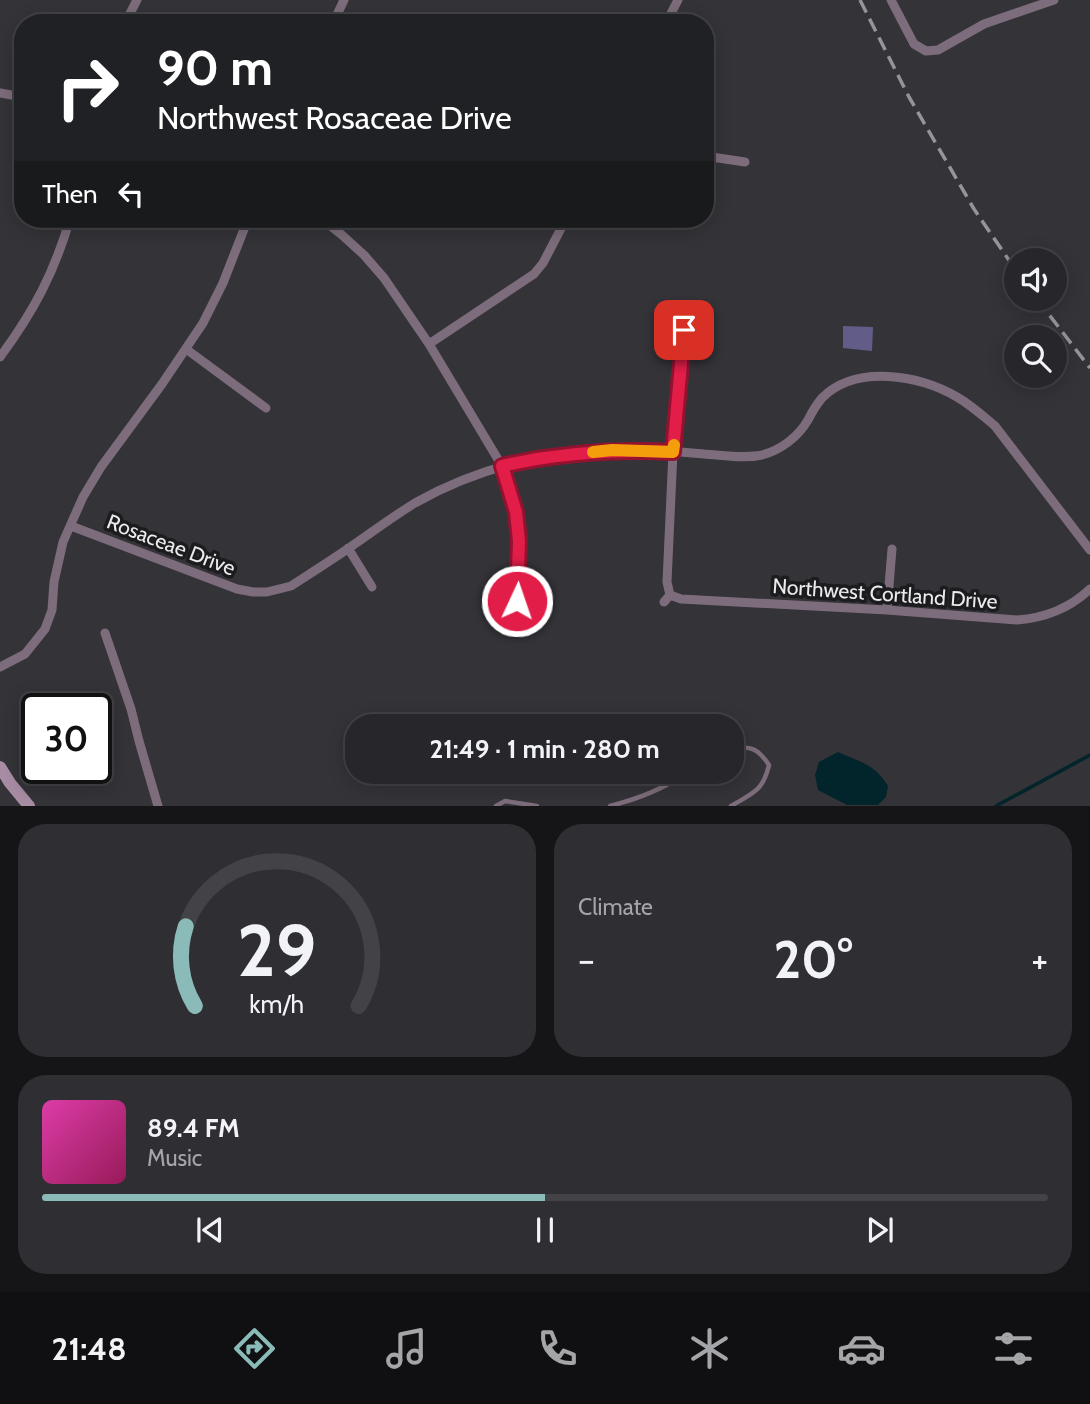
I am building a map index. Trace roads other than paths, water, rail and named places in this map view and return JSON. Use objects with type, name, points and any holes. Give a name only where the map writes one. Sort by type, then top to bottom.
[{"type":"street","points":[[891,0],[914,44],[926,51],[938,50],[984,23],[1054,0]]},
{"type":"street","points":[[714,157],[744,162]]},
{"type":"street","points":[[0,357],[22,328],[48,282],[67,228]]},
{"type":"street","points":[[0,667],[25,654],[45,629],[52,610],[54,582],[63,542],[91,481],[203,323],[219,292],[244,228]]},
{"type":"street","points":[[333,228],[364,255],[429,344],[502,466],[516,512],[519,541],[517,601]]},
{"type":"street","points":[[429,344],[534,274],[561,228]]},
{"type":"street","name":"Northwest Cortland Drive","points":[[684,330],[673,452],[667,598],[887,610],[990,619],[1036,619],[1072,604],[1090,589]]},
{"type":"street","points":[[186,349],[266,408]]},
{"type":"street","points":[[372,587],[348,548],[416,503],[446,488],[502,466],[575,453],[612,450],[736,456],[763,454],[793,439],[807,422],[813,409],[833,389],[848,381],[867,377],[891,378],[936,387],[977,411],[995,426],[1090,550]]},
{"type":"street","name":"Rosaceae Drive","points":[[71,526],[222,584],[259,592],[291,586],[348,548]]},
{"type":"street","points":[[887,610],[892,549]]},
{"type":"street","points":[[106,633],[158,806]]},
{"type":"street","points":[[0,767],[29,806]]},
{"type":"lane","points":[[731,806],[758,790],[766,780],[769,765],[761,753],[744,747]]},
{"type":"lane","points":[[610,806],[670,784]]},
{"type":"lane","points":[[496,806],[505,801],[537,806]]},
{"type":"water","points":[[838,752],[866,764],[883,779],[888,786],[886,797],[878,805],[847,805],[818,790],[815,775],[819,762]]},
{"type":"waterway","points":[[996,806],[1090,755]]},
{"type":"railway","points":[[860,0],[909,97],[974,209],[1004,253]]},
{"type":"railway","points":[[1046,311],[1090,368]]}]
